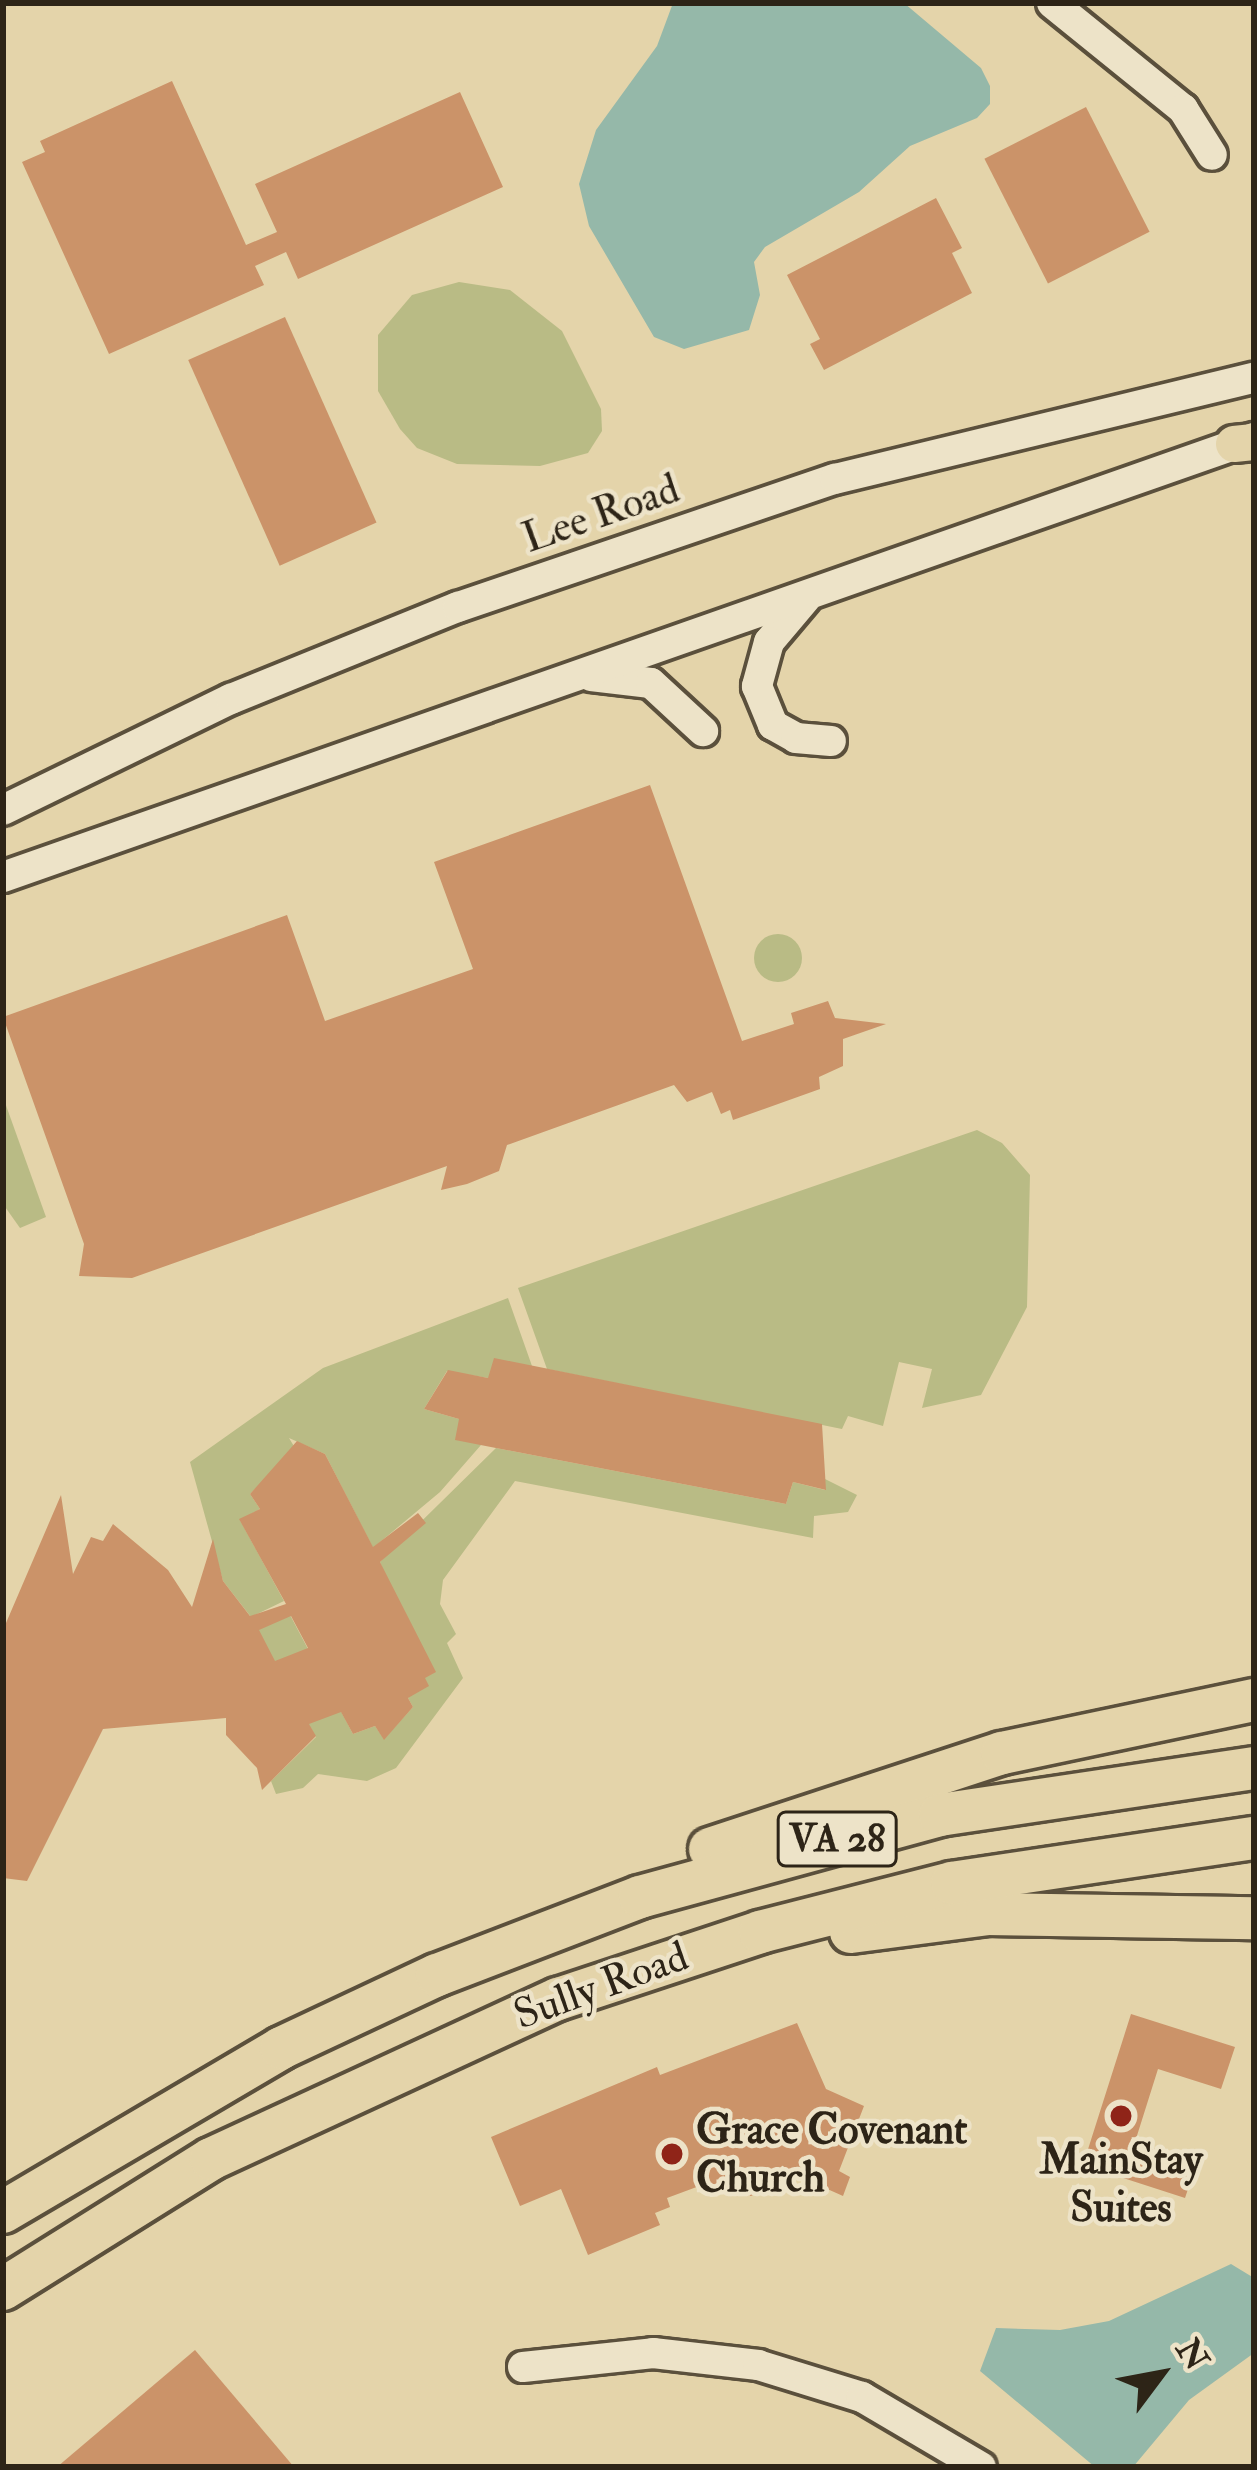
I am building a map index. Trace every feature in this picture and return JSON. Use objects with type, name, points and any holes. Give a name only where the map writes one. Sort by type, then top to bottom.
[{"type":"highway","points":[[437,1975],[752,1833],[1003,1753],[1254,1700]]},
{"type":"highway","name":"Sully Road","points":[[3,2212],[281,2048],[437,1975],[640,1897],[845,1837],[1032,1798],[1254,1768]]},
{"type":"highway","name":"Sully Road","points":[[3,2289],[212,2159],[558,1999],[760,1932],[952,1883],[1254,1838]]},
{"type":"highway","points":[[558,1999],[813,1936],[987,1914],[1254,1918]]},
{"type":"street","points":[[1052,3],[1183,109],[1212,155]]},
{"type":"street","name":"Lee Road","points":[[3,810],[231,699],[458,607],[881,466],[1254,378]]},
{"type":"street","points":[[3,877],[1247,441]]},
{"type":"street","points":[[818,589],[776,629],[757,686],[773,725],[796,738],[831,741]]},
{"type":"street","points":[[561,679],[611,674],[651,683],[703,731]]},
{"type":"street","points":[[523,2367],[653,2353],[758,2365],[878,2405],[981,2467]]},
{"type":"green space","points":[[459,282],[510,290],[562,331],[601,409],[602,431],[588,453],[540,466],[457,464],[417,448],[400,429],[378,391],[378,335],[412,295]]},
{"type":"green space","points":[[778,934],[795,941],[802,958],[795,975],[778,982],[761,975],[754,958],[761,941]]},
{"type":"green space","points":[[3,1097],[46,1217],[20,1228],[3,1204]]},
{"type":"green space","points":[[977,1130],[1002,1143],[1030,1175],[1027,1307],[981,1395],[922,1408],[932,1369],[899,1362],[883,1426],[848,1416],[842,1429],[547,1369],[518,1288]]},
{"type":"green space","points":[[508,1298],[532,1366],[488,1378],[447,1371],[424,1409],[459,1419],[481,1445],[440,1492],[373,1548],[325,1454],[289,1438],[295,1448],[250,1494],[260,1509],[240,1520],[284,1601],[251,1617],[223,1581],[190,1462],[323,1368]]},
{"type":"green space","points":[[496,1448],[786,1504],[793,1482],[825,1490],[825,1479],[857,1495],[848,1512],[814,1516],[813,1538],[515,1481],[443,1580],[440,1604],[456,1634],[447,1643],[463,1678],[396,1768],[367,1781],[318,1774],[303,1788],[276,1794],[271,1781],[316,1737],[255,1631],[290,1615],[353,1734],[375,1726],[384,1739],[413,1707],[408,1698],[425,1678],[380,1562]]},
{"type":"shaded area","points":[[673,3],[904,3],[981,68],[990,86],[990,104],[977,118],[910,146],[859,192],[765,247],[754,262],[760,295],[749,330],[684,349],[654,337],[589,226],[579,184],[596,130],[657,46]]},
{"type":"shaded area","points":[[1231,2264],[1254,2278],[1254,2353],[1189,2400],[1133,2467],[1095,2467],[980,2371],[996,2328],[1060,2330],[1109,2321]]},
{"type":"building","points":[[172,81],[246,245],[277,232],[255,184],[460,92],[503,187],[298,279],[286,252],[255,266],[264,285],[109,354],[22,162],[45,152],[40,141]]},
{"type":"building","points":[[1086,107],[1150,232],[1048,283],[984,159]]},
{"type":"building","points":[[936,198],[962,248],[952,253],[972,293],[824,370],[810,344],[820,339],[787,275]]},
{"type":"building","points":[[285,317],[377,523],[280,566],[188,360]]},
{"type":"building","points":[[650,785],[742,1041],[794,1024],[791,1013],[828,1001],[835,1018],[886,1024],[843,1039],[843,1066],[819,1077],[820,1089],[733,1120],[730,1110],[721,1114],[712,1092],[687,1102],[674,1085],[507,1145],[499,1171],[467,1184],[441,1190],[447,1166],[132,1278],[79,1276],[84,1244],[3,1017],[287,915],[325,1021],[473,969],[434,862]]},
{"type":"building","points":[[494,1358],[822,1424],[826,1490],[793,1482],[786,1504],[455,1440],[459,1419],[424,1409],[448,1370],[488,1378]]},
{"type":"building","points":[[297,1441],[325,1454],[373,1547],[418,1513],[426,1523],[380,1562],[436,1672],[425,1678],[429,1686],[408,1698],[413,1707],[384,1740],[375,1726],[353,1734],[341,1712],[309,1724],[316,1736],[262,1790],[257,1768],[226,1735],[226,1718],[103,1729],[27,1881],[3,1878],[3,1630],[61,1495],[73,1574],[91,1537],[103,1541],[113,1524],[168,1570],[192,1607],[213,1539],[223,1581],[250,1616],[286,1604],[239,1519],[260,1509],[250,1494]],"holes":[[[291,1616],[308,1648],[275,1661],[259,1630]]]},
{"type":"building","name":"MainStay Suites","points":[[1131,2014],[1235,2047],[1221,2089],[1158,2069],[1135,2142],[1197,2162],[1185,2198],[1083,2165]]},
{"type":"building","name":"Grace Covenant Church","points":[[797,2023],[826,2089],[864,2106],[839,2171],[850,2177],[843,2196],[796,2175],[751,2196],[702,2185],[667,2198],[670,2207],[655,2213],[660,2225],[588,2255],[561,2189],[520,2206],[491,2137],[657,2067],[660,2075]]},
{"type":"building","points":[[195,2350],[294,2467],[57,2467]]},
{"type":"place","name":"MainStay Suites","points":[[1121,2116]]},
{"type":"place","name":"Grace Covenant Church","points":[[672,2154]]}]
